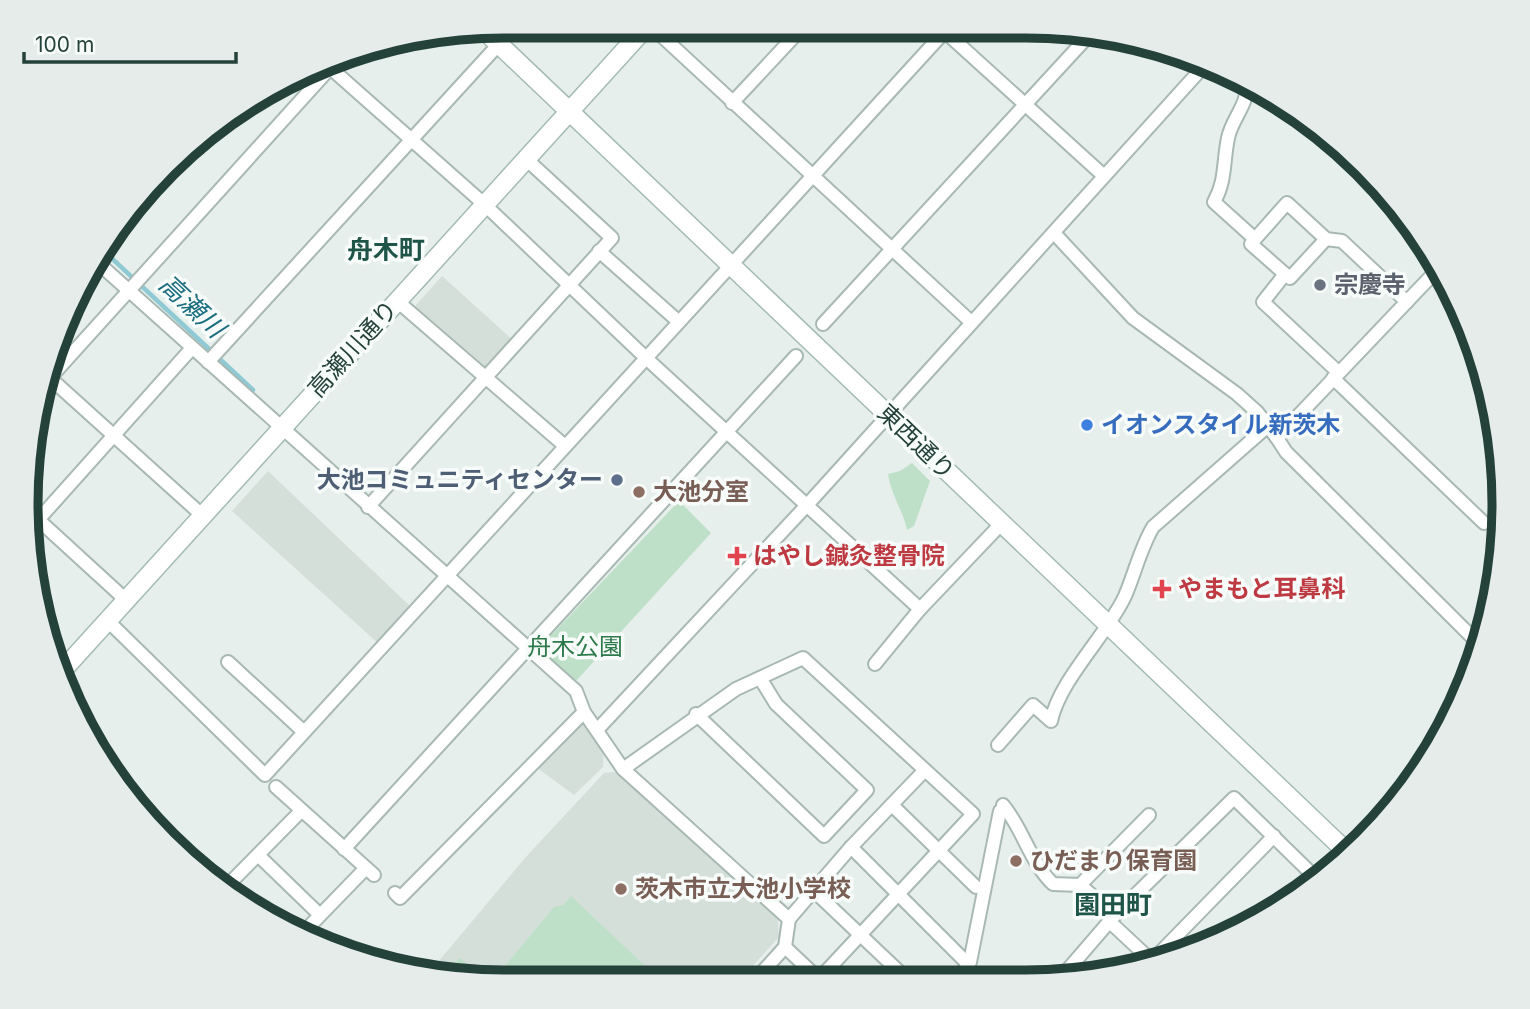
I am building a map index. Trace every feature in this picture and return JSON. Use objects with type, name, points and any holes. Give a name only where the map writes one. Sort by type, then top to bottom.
[{"type":"street","name":"東西通り","points":[[493,38],[1342,847]]},
{"type":"street","name":"高瀬川通り","points":[[67,665],[636,38]]},
{"type":"street","points":[[664,38],[971,322]]},
{"type":"street","points":[[732,103],[793,38]]},
{"type":"street","points":[[107,620],[265,775],[938,38]]},
{"type":"street","points":[[954,38],[1104,176]]},
{"type":"street","points":[[823,324],[1083,42]]},
{"type":"street","points":[[212,357],[499,44]]},
{"type":"street","points":[[334,71],[484,204],[646,358],[808,503],[920,609]]},
{"type":"street","points":[[597,730],[808,503],[1198,72]]},
{"type":"street","points":[[59,368],[317,78]]},
{"type":"street","points":[[1247,95],[1228,137],[1223,186],[1214,202],[1255,239]]},
{"type":"street","points":[[368,507],[612,238],[525,158]]},
{"type":"street","points":[[1326,239],[1290,278],[1251,244],[1287,203],[1326,239],[1342,241],[1407,302]]},
{"type":"street","points":[[1054,233],[1148,331],[1237,394],[1269,425],[1286,452],[1472,637]]},
{"type":"street","points":[[600,251],[679,322]]},
{"type":"street","points":[[104,266],[133,285],[192,348],[212,357],[282,428],[368,507],[576,691],[584,712],[623,769],[789,919]]},
{"type":"street","points":[[1286,274],[1263,302],[1485,523]]},
{"type":"street","points":[[1277,438],[1431,276]]},
{"type":"street","points":[[396,300],[565,446]]},
{"type":"street","points":[[38,513],[114,435],[192,348]]},
{"type":"street","points":[[344,849],[796,356]]},
{"type":"street","points":[[55,382],[203,516]]},
{"type":"street","points":[[998,745],[1033,705],[1051,721],[1086,653],[1124,597],[1142,545],[1153,527],[1269,425]]},
{"type":"street","points":[[39,521],[126,600]]},
{"type":"street","points":[[876,664],[920,609],[1002,523]]},
{"type":"street","points":[[623,769],[696,714],[736,689],[803,658],[973,814],[829,970]]},
{"type":"street","points":[[228,662],[304,732]]},
{"type":"street","points":[[696,714],[824,836],[867,790],[776,704],[760,678]]},
{"type":"street","points":[[395,893],[400,898],[584,712]]},
{"type":"street","points":[[764,970],[785,947],[789,919],[851,847],[925,770]]},
{"type":"street","points":[[276,787],[370,871],[309,927]]},
{"type":"street","points":[[1069,969],[1113,918],[1234,798],[1311,873]]},
{"type":"street","points":[[892,805],[976,887]]},
{"type":"street","points":[[965,970],[1002,808],[1017,823],[1041,873],[1052,884],[1080,885],[1113,918],[1144,955]]},
{"type":"street","points":[[231,881],[301,811]]},
{"type":"street","points":[[1080,885],[1149,815]]},
{"type":"street","points":[[1165,949],[1274,835]]},
{"type":"street","points":[[851,847],[899,892],[969,970]]},
{"type":"street","points":[[257,855],[320,915]]},
{"type":"street","points":[[813,890],[897,970]]},
{"type":"street","points":[[785,947],[809,970]]},
{"type":"shaded area","points":[[442,276],[514,341],[483,371],[418,313],[416,305]]},
{"type":"shaded area","points":[[268,471],[412,608],[380,645],[232,511]]},
{"type":"shaded area","points":[[586,716],[604,745],[603,767],[574,795],[536,767]]},
{"type":"shaded area","name":"茨木市立大池小学校","points":[[615,772],[778,920],[779,937],[749,970],[474,970],[435,966],[525,858],[604,773]]},
{"type":"green space","points":[[912,463],[930,481],[914,526],[907,530],[888,474],[900,471]]},
{"type":"green space","name":"舟木公園","points":[[679,501],[711,533],[576,681],[539,648]]},
{"type":"green space","points":[[571,896],[649,970],[502,970],[554,907],[563,905]]},
{"type":"green space","points":[[460,958],[474,970],[474,970],[451,968]]},
{"type":"waterway","name":"高瀬川","points":[[110,257],[253,390]]},
{"type":"place","name":"宗慶寺","points":[[1320,285]]},
{"type":"place","name":"イオンスタイル新茨木","points":[[1087,425]]},
{"type":"place","name":"大池コミュニティセンター","points":[[617,480]]},
{"type":"place","name":"大池分室","points":[[639,492]]},
{"type":"place","name":"はやし鍼灸整骨院","points":[[737,556]]},
{"type":"place","name":"やまもと耳鼻科","points":[[1162,589]]},
{"type":"place","name":"ひだまり保育園","points":[[1016,861]]},
{"type":"place","name":"茨木市立大池小学校","points":[[621,889]]},
{"type":"district","name":"舟木町","points":[[386,250]]},
{"type":"district","name":"園田町","points":[[1113,905]]}]
